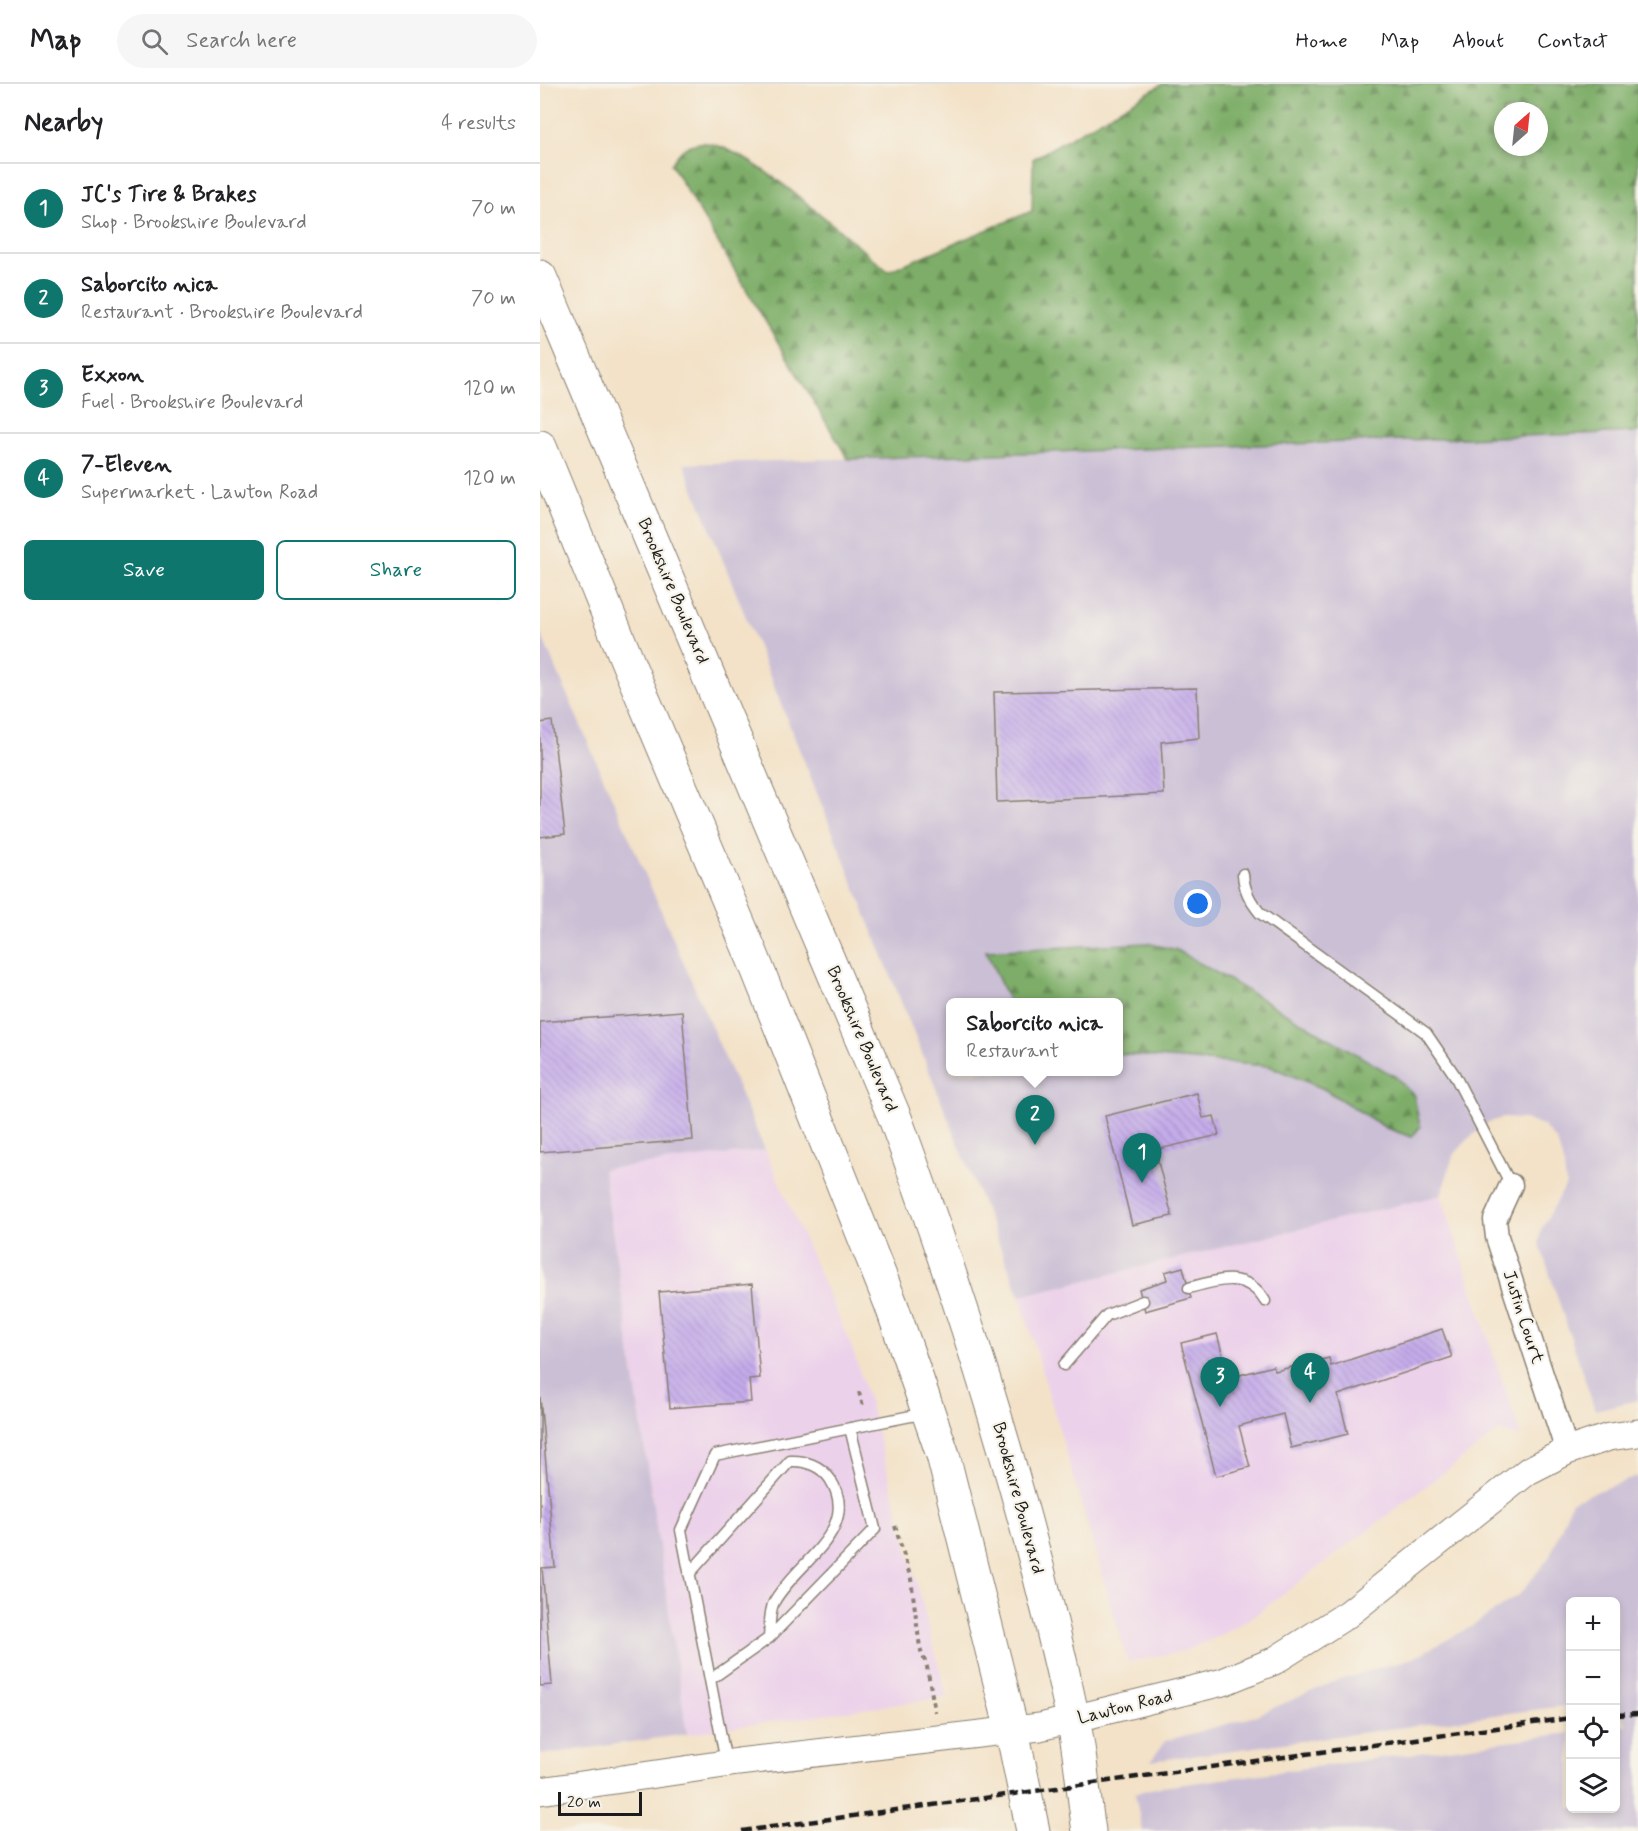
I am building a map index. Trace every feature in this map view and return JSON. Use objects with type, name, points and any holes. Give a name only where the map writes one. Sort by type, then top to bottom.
[{"type":"highway","name":"Brookshire Boulevard","points":[[540,277],[903,1140],[946,1257],[988,1389],[1023,1513],[1074,1720],[1089,1831]]},
{"type":"highway","points":[[540,447],[631,670],[758,969],[891,1304],[943,1455],[1012,1730],[1033,1831]]},
{"type":"street","name":"Justin Court","points":[[1511,1185],[1495,1220],[1497,1237],[1567,1450]]},
{"type":"street","name":"Lawton Road","points":[[540,1791],[726,1764],[1012,1730],[1074,1720],[1223,1682],[1274,1661],[1348,1614],[1528,1471],[1567,1450],[1609,1437],[1638,1433]]},
{"type":"lane","points":[[1243,874],[1244,885],[1251,901],[1260,913],[1426,1033],[1454,1074],[1511,1185]]},
{"type":"lane","points":[[1189,1288],[1217,1280],[1235,1279],[1255,1287],[1265,1300]]},
{"type":"lane","points":[[1064,1365],[1107,1315],[1143,1300]]},
{"type":"lane","points":[[726,1764],[681,1530],[715,1455],[929,1413]]},
{"type":"lane","points":[[711,1679],[769,1638],[875,1529],[850,1428]]},
{"type":"lane","points":[[689,1574],[790,1461],[803,1460],[829,1477],[840,1500],[838,1520],[825,1541],[773,1603],[769,1638]]},
{"type":"path","points":[[859,1392],[869,1424]]},
{"type":"path","points":[[895,1524],[911,1580],[920,1648],[927,1667],[942,1739]]},
{"type":"shaded area","points":[[1638,432],[1638,1400],[1595,1410],[1539,1242],[1541,1230],[1566,1185],[1564,1166],[1557,1141],[1543,1126],[1524,1119],[1503,1118],[1489,1122],[1469,1138],[1453,1156],[1441,1195],[1020,1296],[684,464]]},
{"type":"shaded area","points":[[540,632],[765,1150],[603,1169],[687,1734],[540,1755]]},
{"type":"shaded area","points":[[765,1150],[852,1348],[869,1401],[947,1697],[687,1734],[603,1168]]},
{"type":"shaded area","points":[[1441,1195],[1521,1437],[1499,1431],[1254,1616],[1220,1636],[1184,1651],[1128,1662],[1020,1296]]},
{"type":"shaded area","points":[[1638,1476],[1638,1831],[1142,1831],[1135,1793],[1155,1788],[1566,1734],[1566,1813],[1620,1813],[1620,1726],[1627,1725],[1620,1712],[1620,1597],[1566,1597],[1566,1706],[1151,1761],[1165,1741],[1252,1717],[1336,1681],[1413,1658],[1471,1627],[1521,1593],[1550,1556],[1572,1501]]},
{"type":"green space","points":[[1163,84],[1638,84],[1638,432],[848,459],[671,164],[679,153],[699,143],[718,146],[742,157],[796,194],[888,271],[1032,211],[1033,159]]},
{"type":"green space","points":[[1147,943],[1177,950],[1396,1077],[1414,1096],[1420,1127],[1412,1137],[1386,1128],[1324,1089],[1269,1066],[1123,1054],[1123,998],[1007,998],[986,951]]},
{"type":"building","points":[[1197,688],[1199,738],[1161,742],[1164,794],[997,802],[994,692]]},
{"type":"building","points":[[552,721],[565,834],[540,837],[540,723]]},
{"type":"building","points":[[682,1011],[693,1140],[540,1152],[540,1022]]},
{"type":"building","points":[[1197,1093],[1203,1118],[1214,1116],[1219,1135],[1155,1150],[1172,1216],[1132,1225],[1105,1116]]},
{"type":"building","points":[[1183,1267],[1191,1298],[1145,1311],[1139,1289],[1167,1280],[1165,1272]]},
{"type":"building","points":[[752,1284],[760,1378],[749,1379],[751,1402],[670,1408],[659,1292]]},
{"type":"building","points":[[1442,1329],[1452,1357],[1338,1395],[1348,1434],[1291,1448],[1283,1414],[1239,1426],[1250,1467],[1216,1476],[1181,1343],[1217,1334],[1229,1378],[1273,1366],[1275,1371],[1329,1358],[1331,1366]]},
{"type":"building","points":[[540,1397],[555,1567],[542,1568],[552,1685],[540,1686]]},
{"type":"railway","points":[[1620,1715],[1638,1714]]},
{"type":"railway","points":[[742,1831],[1566,1719]]},
{"type":"place","name":"Saborcito nica","points":[[1035,1145]]},
{"type":"place","name":"JC's Tire & Brakes","points":[[1142,1183]]},
{"type":"place","name":"7-Eleven","points":[[1310,1403]]},
{"type":"place","name":"Exxon","points":[[1220,1407]]}]
